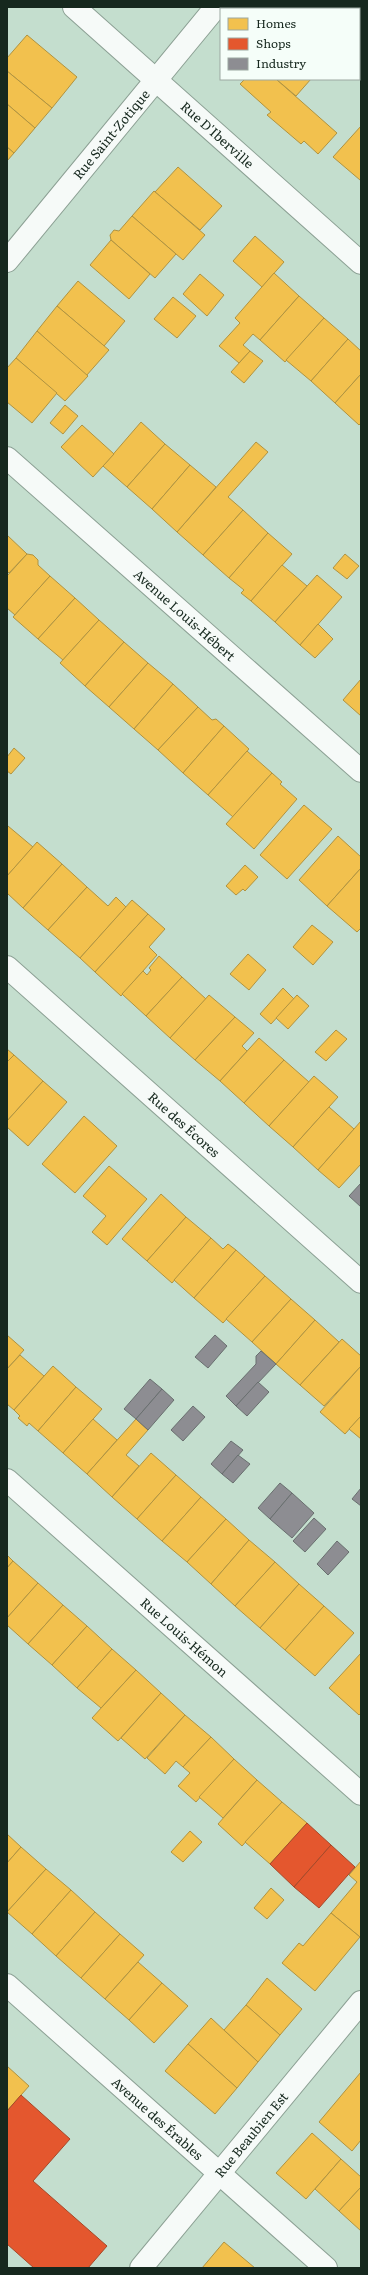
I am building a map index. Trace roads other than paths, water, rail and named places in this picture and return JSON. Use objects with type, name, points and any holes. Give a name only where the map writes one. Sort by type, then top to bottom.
[{"type":"street","name":"Rue D'Iberville","points":[[74,7],[361,263]]},
{"type":"street","name":"Rue Saint-Zotique","points":[[7,261],[216,7]]},
{"type":"street","name":"Avenue Louis-Hébert","points":[[7,458],[361,771]]},
{"type":"street","name":"Rue des Écores","points":[[7,967],[361,1282]]},
{"type":"street","name":"Rue Louis-Hémon","points":[[7,1480],[361,1794]]},
{"type":"street","name":"Avenue des Érables","points":[[7,1985],[326,2268]]},
{"type":"street","name":"Rue Beaubien Est","points":[[141,2268],[361,2002]]}]
